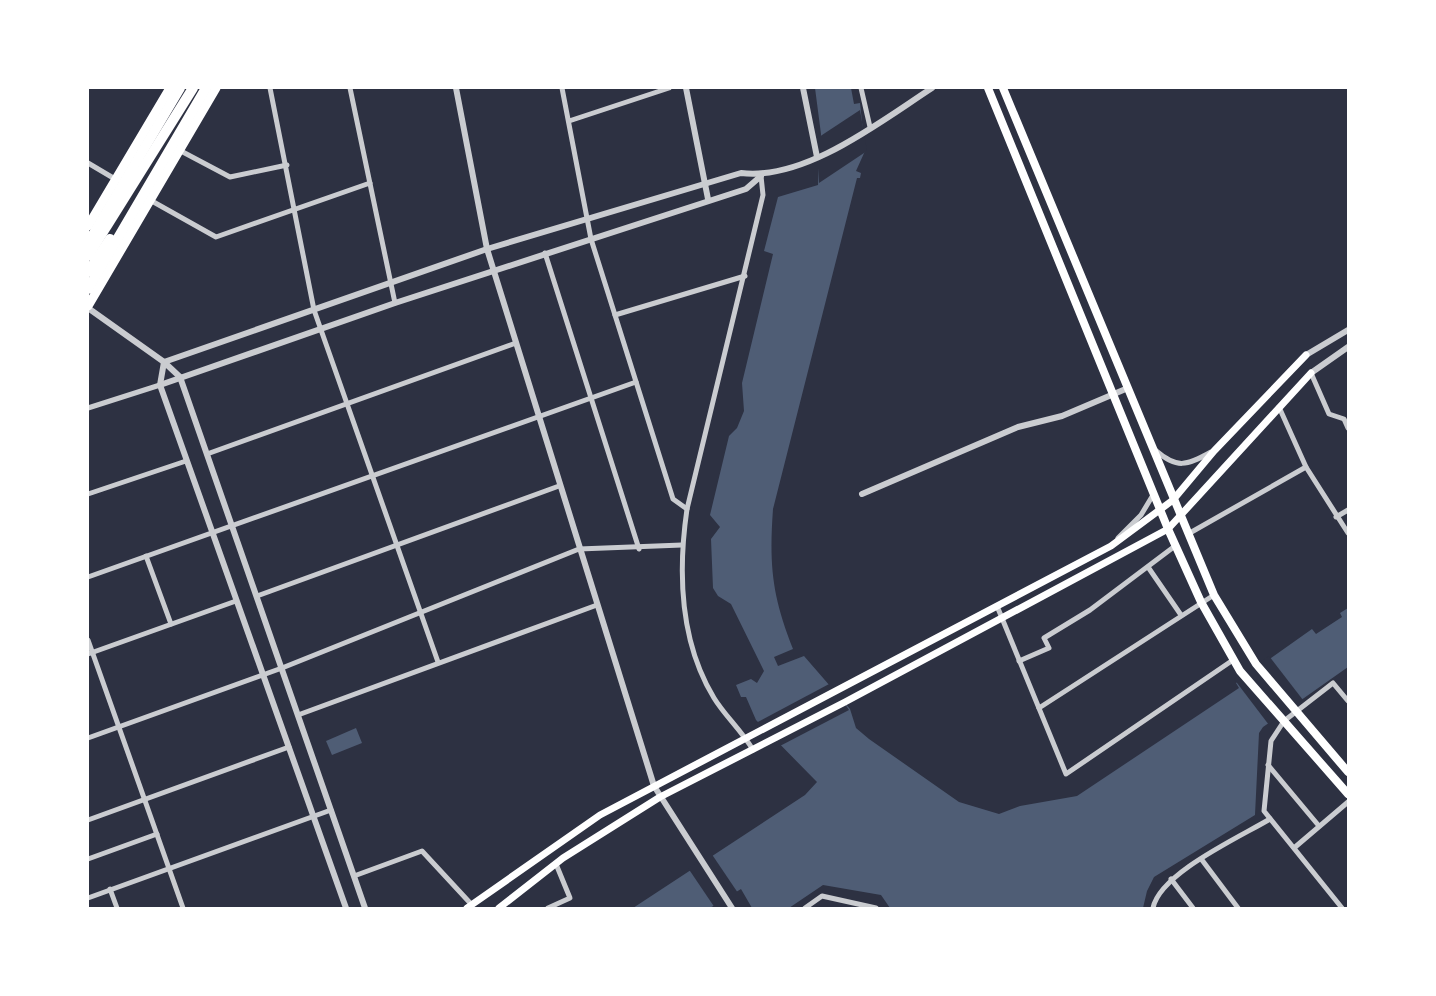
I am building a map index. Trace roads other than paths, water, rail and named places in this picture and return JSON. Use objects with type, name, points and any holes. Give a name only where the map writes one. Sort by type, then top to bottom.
[{"type":"highway","points":[[88,226],[170,88]]},
{"type":"highway","points":[[88,243],[180,88]]},
{"type":"highway","points":[[88,256],[154,155],[193,88]]},
{"type":"highway","points":[[88,289],[206,88]]},
{"type":"highway","points":[[88,307],[216,88]]},
{"type":"highway","points":[[88,272],[147,187]]},
{"type":"main road","points":[[988,88],[1175,546],[1201,602],[1240,671],[1349,794]]},
{"type":"main road","points":[[1003,88],[1214,595],[1256,664],[1349,772]]},
{"type":"main road","points":[[469,907],[600,815],[1111,546],[1173,500],[1214,451],[1306,355]]},
{"type":"main road","points":[[499,908],[508,906],[563,858],[660,797],[845,702],[1168,529],[1311,373]]},
{"type":"main road","points":[[555,846],[563,858]]},
{"type":"main road","points":[[495,888],[508,906]]},
{"type":"street","points":[[270,88],[314,310],[438,662]]},
{"type":"street","points":[[350,88],[395,303]]},
{"type":"street","points":[[456,88],[487,249],[654,786],[730,906]]},
{"type":"street","points":[[562,88],[591,239],[673,499],[687,509]]},
{"type":"street","points":[[569,121],[668,88]]},
{"type":"street","points":[[686,88],[708,199]]},
{"type":"street","points":[[803,88],[818,156]]},
{"type":"street","points":[[861,88],[867,129]]},
{"type":"street","points":[[915,88],[919,96]]},
{"type":"street","points":[[88,408],[493,270],[746,189],[761,176],[818,156],[933,88]]},
{"type":"street","points":[[179,150],[230,177],[287,165]]},
{"type":"street","points":[[88,163],[115,179]]},
{"type":"street","points":[[164,362],[487,249],[741,173],[761,176]]},
{"type":"street","points":[[753,750],[714,697],[685,625],[682,545],[687,509],[763,195],[761,176]]},
{"type":"street","points":[[150,200],[216,237],[370,183]]},
{"type":"street","points":[[545,253],[639,549]]},
{"type":"street","points":[[615,315],[745,276]]},
{"type":"street","points":[[88,307],[164,362],[180,377],[365,908]]},
{"type":"street","points":[[1306,355],[1349,330]]},
{"type":"street","points":[[207,454],[516,343]]},
{"type":"street","points":[[1349,347],[1311,373],[1329,414],[1344,419],[1349,428]]},
{"type":"street","points":[[164,362],[160,385],[346,908]]},
{"type":"street","points":[[88,577],[636,382]]},
{"type":"street","points":[[862,494],[1018,428],[1062,416],[1128,388]]},
{"type":"street","points":[[1279,407],[1306,467],[1336,517],[1349,533]]},
{"type":"street","points":[[1154,450],[1168,461],[1180,464],[1195,461],[1214,451]]},
{"type":"street","points":[[88,495],[186,461]]},
{"type":"street","points":[[1188,534],[1306,467]]},
{"type":"street","points":[[257,596],[559,486]]},
{"type":"street","points":[[1111,546],[1141,515],[1155,492]]},
{"type":"street","points":[[1336,517],[1349,510]]},
{"type":"street","points":[[88,738],[282,667],[579,549],[639,549],[682,545]]},
{"type":"street","points":[[1019,661],[1049,648],[1044,638],[1090,610],[1175,546]]},
{"type":"street","points":[[146,555],[171,624]]},
{"type":"street","points":[[1148,567],[1181,615]]},
{"type":"street","points":[[1039,708],[1214,595]]},
{"type":"street","points":[[89,653],[236,601]]},
{"type":"street","points":[[298,715],[597,605]]},
{"type":"street","points":[[997,606],[1066,774],[1233,660]]},
{"type":"street","points":[[88,640],[89,653],[183,908]]},
{"type":"street","points":[[1331,908],[1340,906],[1264,811],[1268,765],[1271,741],[1282,719],[1294,709],[1333,683],[1349,701]]},
{"type":"street","points":[[88,820],[289,747]]},
{"type":"street","points":[[1268,765],[1319,826]]},
{"type":"street","points":[[1294,848],[1349,802]]},
{"type":"street","points":[[88,898],[331,810]]},
{"type":"street","points":[[1153,908],[1154,901],[1171,878],[1270,819]]},
{"type":"street","points":[[88,859],[157,834]]},
{"type":"street","points":[[354,876],[422,850],[469,907]]},
{"type":"street","points":[[1202,860],[1238,908]]},
{"type":"street","points":[[548,908],[570,898],[556,864]]},
{"type":"street","points":[[1171,878],[1193,908]]},
{"type":"street","points":[[110,890],[117,908]]},
{"type":"street","points":[[804,908],[822,896],[876,908]]},
{"type":"water","points":[[815,88],[851,88],[854,104],[860,103],[865,151],[856,171],[861,173],[860,178],[857,178],[773,509],[771,547],[776,596],[793,649],[774,657],[778,666],[804,656],[850,709],[856,728],[869,739],[959,802],[999,814],[1020,806],[1077,796],[1239,688],[1236,683],[1312,629],[1316,634],[1342,617],[1340,613],[1348,608],[1348,667],[1263,727],[1259,733],[1255,815],[1154,877],[1143,908],[890,908],[881,895],[823,885],[789,908],[752,908],[741,889],[710,908],[633,908],[805,795],[817,782],[756,720],[746,697],[741,697],[736,685],[751,679],[757,683],[764,671],[731,604],[718,596],[713,588],[711,539],[720,527],[710,515],[729,436],[737,428],[744,411],[742,383],[773,254],[764,251],[778,197],[818,185],[821,134]]},
{"type":"water","points":[[356,728],[362,743],[332,755],[326,741]]}]
